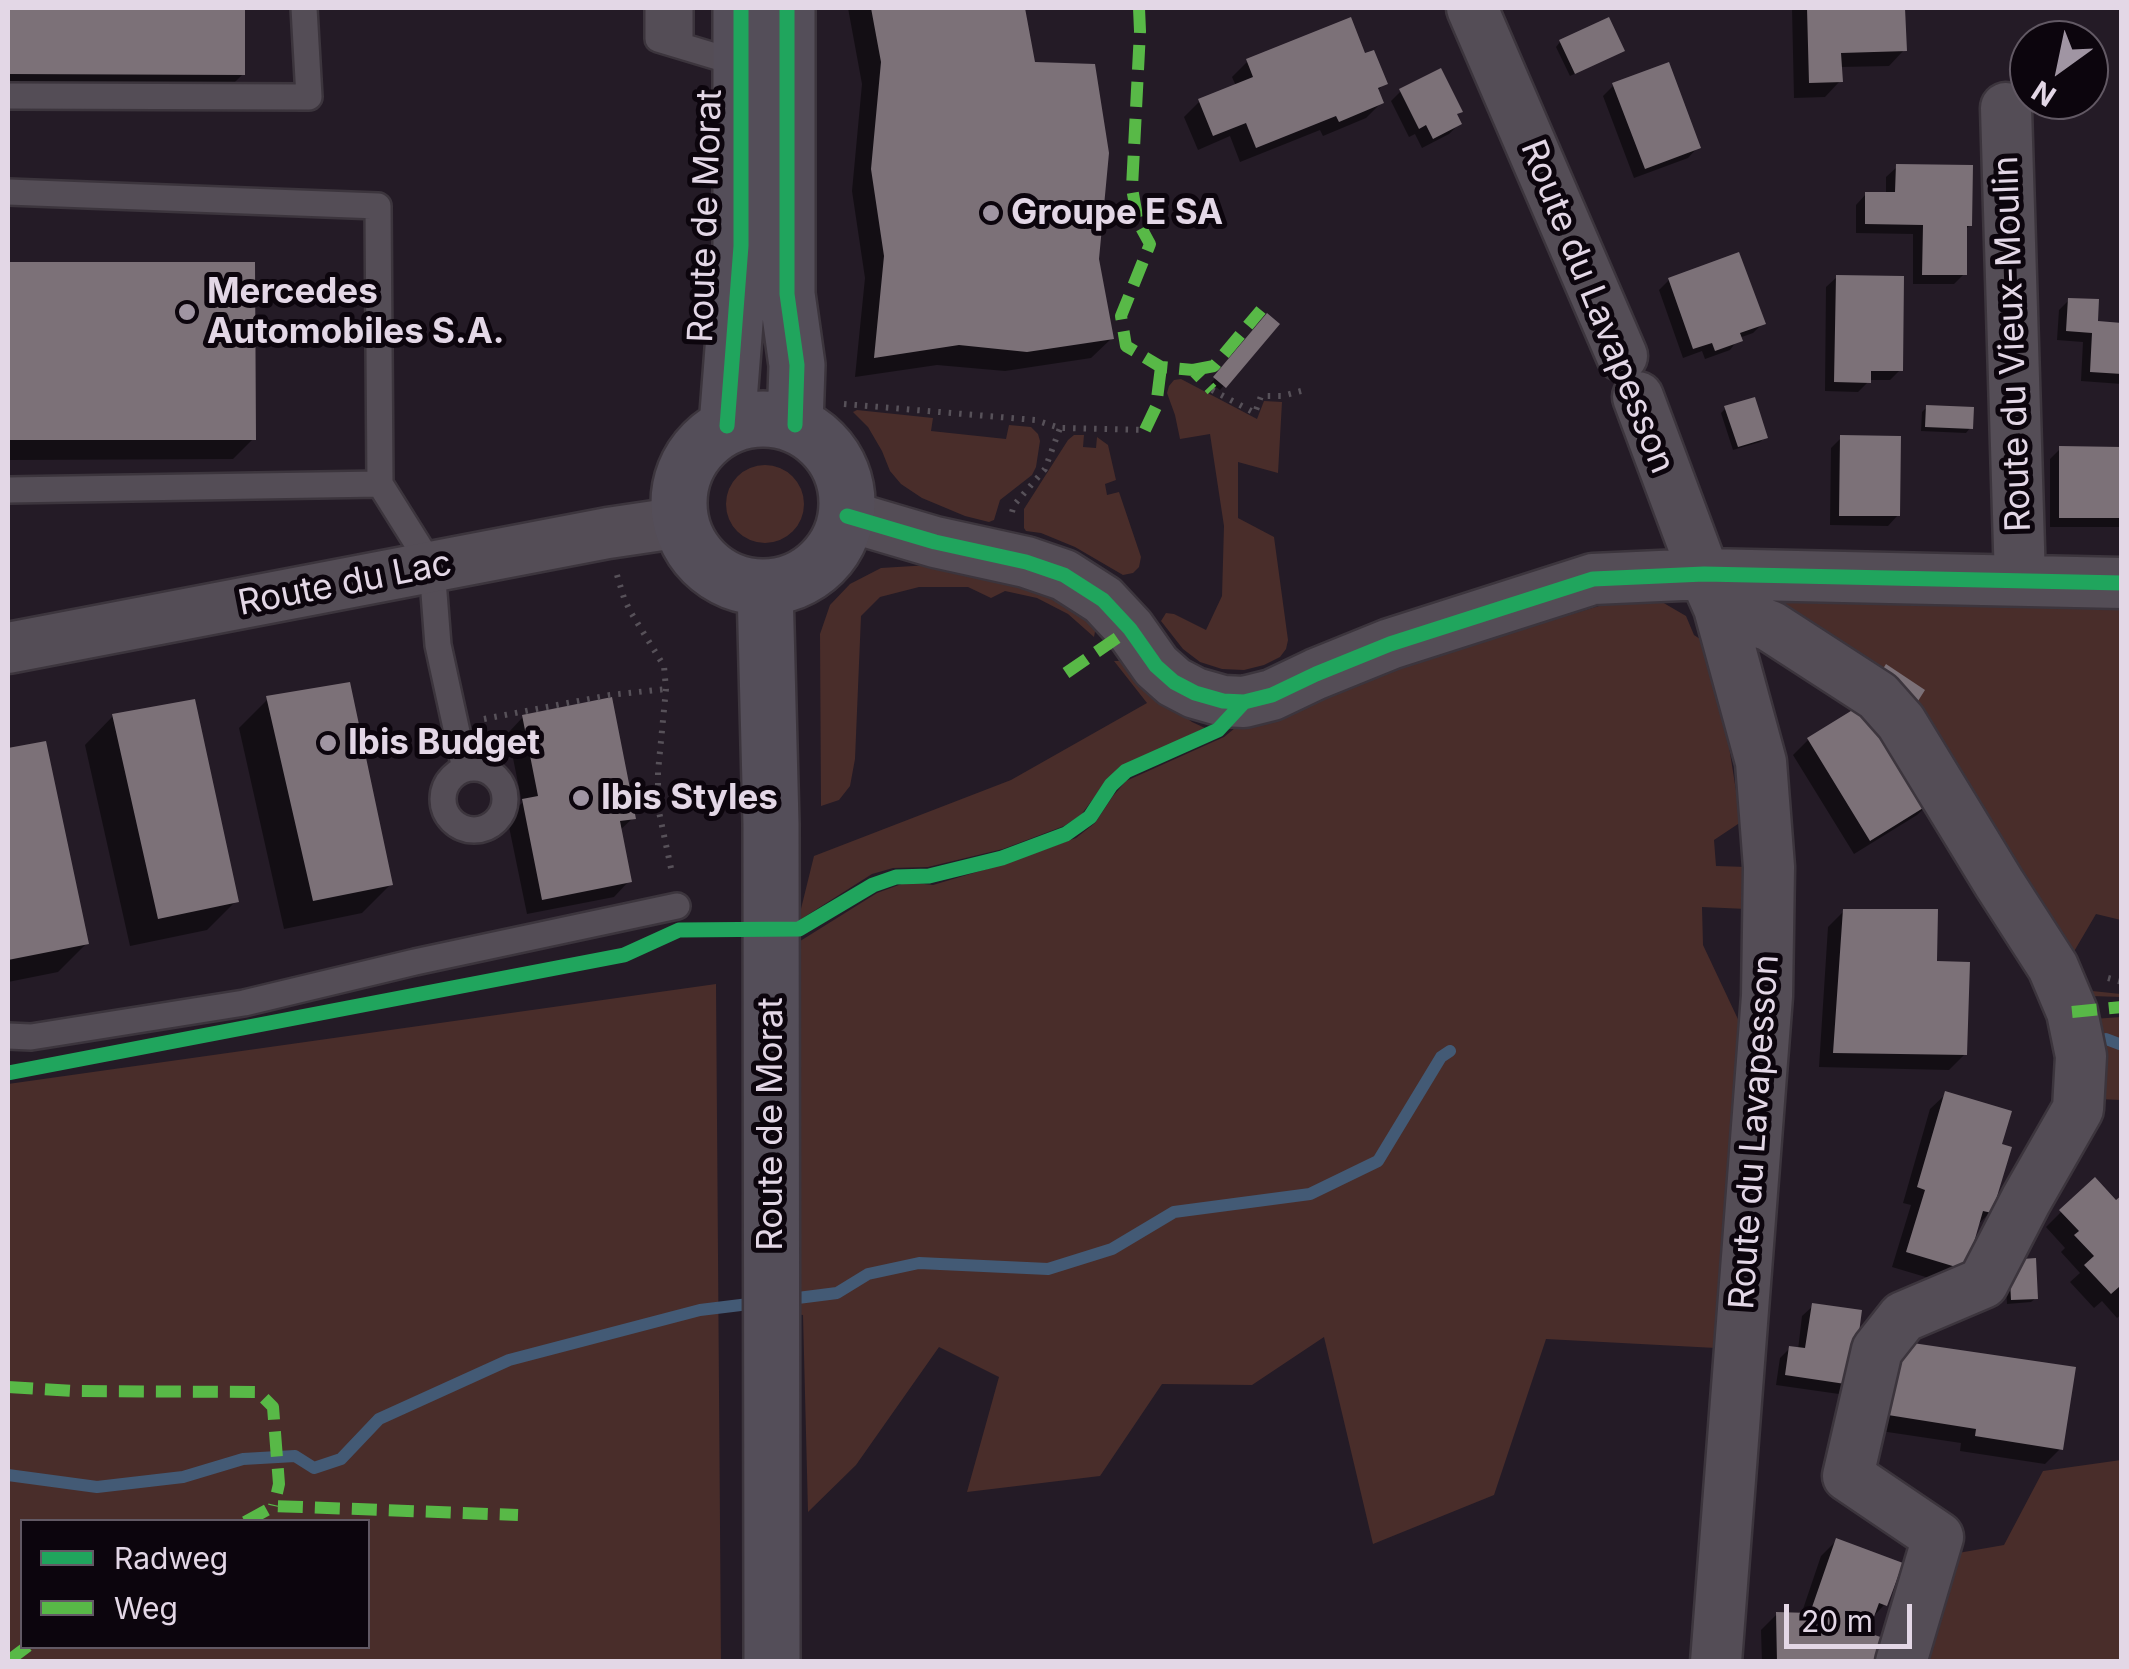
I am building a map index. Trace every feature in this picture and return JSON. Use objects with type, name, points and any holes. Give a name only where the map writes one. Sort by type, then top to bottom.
[{"type":"main road","name":"Route de Morat","points":[[727,426],[741,246],[741,8]]},
{"type":"main road","points":[[787,8],[787,294],[798,365],[817,414],[826,448],[840,468],[847,492],[847,516],[838,544],[819,566],[794,582],[766,587],[737,583],[712,570],[693,548],[682,522],[682,481],[692,458],[727,426],[748,419],[817,414]]},
{"type":"main road","name":"Route de Morat","points":[[766,587],[771,824],[772,1662]]},
{"type":"street","name":"Route du Lavapesson","points":[[1472,8],[1630,377],[1711,591],[1762,762],[1768,866],[1767,996],[1716,1662]]},
{"type":"street","name":"Route du Vieux-Moulin","points":[[2006,108],[2020,581]]},
{"type":"street","name":"Route du Vieux-Moulin","points":[[847,516],[1064,575],[1103,600],[1156,666],[1174,682],[1223,701],[1244,702],[1272,696],[1390,644],[1594,579],[1711,591],[2020,581],[2122,582]]},
{"type":"street","name":"Route du Lac","points":[[8,648],[682,522]]},
{"type":"street","points":[[1711,591],[1878,696],[1901,722],[2054,967],[2072,1012],[2081,1056],[2078,1108],[1983,1283],[1903,1318],[1877,1350],[1848,1476],[1938,1537],[1902,1662]]},
{"type":"lane","points":[[8,96],[308,97],[304,8]]},
{"type":"lane","points":[[658,8],[658,39],[741,64]]},
{"type":"lane","points":[[680,8],[680,44]]},
{"type":"lane","points":[[8,192],[378,206],[380,484],[432,567],[438,645],[465,769]]},
{"type":"lane","points":[[8,490],[380,484]]},
{"type":"lane","points":[[8,1036],[31,1036],[244,1003],[677,906]]},
{"type":"path","points":[[1212,390],[1255,413],[1261,396],[1305,390]]},
{"type":"path","points":[[817,414],[1036,420],[1060,428],[1145,430]]},
{"type":"path","points":[[1010,519],[1014,504],[1045,469],[1060,428]]},
{"type":"path","points":[[616,568],[624,598],[664,666],[666,690],[658,808],[673,874]]},
{"type":"path","points":[[456,725],[610,695],[666,690]]},
{"type":"shaded area","points":[[1181,379],[1257,419],[1264,401],[1282,402],[1278,473],[1238,462],[1238,518],[1274,537],[1288,640],[1280,657],[1264,665],[1244,670],[1222,669],[1200,662],[1183,649],[1161,621],[1166,613],[1174,614],[1206,630],[1222,596],[1224,526],[1210,434],[1180,439],[1167,393],[1174,380]]},
{"type":"shaded area","points":[[853,412],[933,418],[931,431],[1006,439],[1009,425],[1031,427],[1040,441],[1036,467],[1032,475],[1000,500],[994,520],[965,516],[922,498],[901,484],[890,471],[868,427]]},
{"type":"shaded area","points":[[1074,435],[1084,435],[1083,447],[1096,448],[1097,437],[1108,445],[1116,480],[1105,484],[1107,495],[1119,492],[1141,557],[1133,573],[1123,575],[1075,547],[1024,528],[1024,509]]},
{"type":"shaded area","points":[[765,465],[780,468],[792,477],[801,489],[801,519],[792,531],[780,540],[765,543],[750,540],[738,531],[729,519],[726,504],[729,489],[738,477],[750,468]]},
{"type":"shaded area","points":[[930,565],[1040,586],[1097,621],[1094,637],[1068,614],[1037,598],[1005,591],[991,598],[968,587],[919,587],[880,597],[861,616],[855,759],[850,786],[839,800],[821,806],[820,634],[830,605],[850,584],[881,568]]},
{"type":"shaded area","points":[[1778,596],[2121,610],[2121,920],[2096,914],[2069,960],[2079,981],[1770,609]]},
{"type":"shaded area","points":[[1635,598],[1662,602],[1686,616],[1694,635],[1703,641],[1727,734],[1741,822],[1714,840],[1716,866],[1747,867],[1747,909],[1702,907],[1703,945],[1744,1032],[1716,1348],[1546,1339],[1494,1495],[1373,1544],[1324,1337],[1252,1385],[1162,1384],[1100,1476],[967,1492],[999,1377],[939,1347],[856,1465],[808,1512],[803,1315],[793,1314],[797,943],[877,893],[907,882],[933,885],[1076,838],[1095,823],[1126,781],[1224,737],[1241,723],[1376,672]]},
{"type":"shaded area","points":[[1114,661],[1128,661],[1163,700],[1205,728],[1121,767],[1081,815],[1064,826],[1003,849],[928,867],[893,868],[872,874],[798,921],[814,856],[1011,780],[1147,703]]},
{"type":"shaded area","points":[[2080,983],[2092,991],[2121,997],[2091,996]]},
{"type":"shaded area","points":[[716,984],[721,1661],[8,1661],[8,1084]]},
{"type":"shaded area","points":[[2121,1017],[2121,1100],[2098,1099],[2093,1019]]},
{"type":"shaded area","points":[[2121,1460],[2121,1661],[1913,1662],[1958,1553],[2004,1545],[2043,1471]]},
{"type":"building","points":[[8,8],[245,8],[245,75],[8,74]]},
{"type":"building","name":"Groupe E SA","points":[[871,8],[1025,8],[1035,62],[1095,64],[1109,153],[1099,259],[1114,339],[1027,352],[959,345],[874,358],[884,256],[871,169],[881,62]]},
{"type":"building","points":[[1807,8],[1905,8],[1907,51],[1841,53],[1843,82],[1809,83]]},
{"type":"building","points":[[1351,17],[1365,53],[1374,50],[1388,84],[1378,88],[1384,103],[1339,122],[1336,116],[1256,148],[1246,123],[1213,136],[1198,99],[1253,77],[1246,59]]},
{"type":"building","points":[[1609,17],[1625,51],[1575,74],[1559,40]]},
{"type":"building","points":[[1669,62],[1701,148],[1645,169],[1612,83]]},
{"type":"building","points":[[1441,68],[1463,112],[1457,114],[1462,124],[1433,139],[1426,125],[1419,129],[1399,89]]},
{"type":"building","points":[[1896,164],[1973,165],[1967,275],[1922,275],[1923,225],[1865,224],[1865,192],[1895,192]]},
{"type":"building","points":[[1739,252],[1766,324],[1740,333],[1743,341],[1715,351],[1712,343],[1693,349],[1668,278]]},
{"type":"building","points":[[8,262],[255,262],[256,440],[8,440]]},
{"type":"building","points":[[1836,275],[1904,276],[1903,371],[1871,371],[1871,383],[1834,382]]},
{"type":"building","points":[[2068,298],[2099,299],[2098,321],[2122,323],[2122,374],[2090,372],[2092,333],[2066,331]]},
{"type":"building","points":[[1267,313],[1280,324],[1226,388],[1213,377]]},
{"type":"building","points":[[1755,397],[1768,438],[1738,447],[1724,406]]},
{"type":"building","points":[[1926,405],[1974,407],[1973,429],[1925,427]]},
{"type":"building","points":[[1840,435],[1901,436],[1900,516],[1839,516]]},
{"type":"building","points":[[2059,446],[2122,447],[2122,518],[2059,518]]},
{"type":"building","points":[[1886,664],[1925,690],[1913,709],[1874,683]]},
{"type":"building","points":[[350,682],[393,885],[313,901],[266,696]]},
{"type":"building","name":"Ibis Styles","points":[[612,697],[636,819],[620,821],[632,882],[542,900],[522,799],[538,796],[522,715]]},
{"type":"building","points":[[1872,698],[1936,800],[1870,841],[1807,738]]},
{"type":"building","points":[[195,699],[239,902],[158,919],[112,714]]},
{"type":"building","points":[[46,741],[89,944],[8,960],[8,748]]},
{"type":"building","points":[[1843,909],[1938,909],[1937,961],[1970,962],[1967,1055],[1833,1053]]},
{"type":"building","points":[[1945,1091],[2012,1111],[2002,1144],[2012,1147],[1992,1213],[1983,1211],[1966,1270],[1906,1252],[1925,1190],[1917,1187]]},
{"type":"building","points":[[2095,1177],[2116,1200],[2122,1195],[2122,1290],[2119,1287],[2111,1294],[2084,1265],[2094,1256],[2074,1235],[2079,1231],[2059,1210]]},
{"type":"building","points":[[2036,1258],[2038,1299],[2011,1300],[2009,1260]]},
{"type":"building","points":[[1812,1303],[1862,1310],[1852,1385],[1785,1375],[1789,1346],[1805,1348]]},
{"type":"building","points":[[1899,1341],[2076,1367],[2063,1450],[1975,1436],[1976,1429],[1888,1415]]},
{"type":"building","points":[[1836,1538],[1903,1563],[1887,1606],[1879,1603],[1868,1633],[1887,1639],[1879,1662],[1777,1662],[1776,1612],[1810,1613]]},
{"type":"waterway","points":[[2106,1039],[2122,1045]]},
{"type":"waterway","points":[[782,1300],[837,1293],[868,1274],[919,1263],[1048,1269],[1112,1249],[1174,1212],[1310,1194],[1378,1161],[1441,1057],[1450,1051]]},
{"type":"waterway","points":[[8,1475],[97,1487],[183,1477],[243,1459],[295,1456],[314,1468],[341,1459],[379,1419],[509,1360],[700,1310],[757,1303]]},
{"type":"marked path","points":[[1139,8],[1132,188],[1138,222],[1150,244],[1121,316],[1126,346],[1161,367],[1193,370],[1212,390]]},
{"type":"marked path","points":[[1193,370],[1214,366],[1261,310]]},
{"type":"marked path","points":[[1145,430],[1156,407],[1161,367]]},
{"type":"marked path","points":[[1066,673],[1130,629]]},
{"type":"marked path","points":[[2072,1012],[2122,1007]]},
{"type":"marked path","points":[[8,1387],[258,1392],[273,1407],[279,1484],[274,1506]]},
{"type":"marked path","points":[[250,1519],[274,1506],[518,1515]]},
{"type":"marked path","points":[[8,1661],[24,1649]]},
{"type":"cycle path","points":[[727,426],[741,246],[741,8]]},
{"type":"cycle path","points":[[787,8],[787,294],[797,365],[795,425]]},
{"type":"cycle path","points":[[847,516],[1064,575],[1103,600],[1156,666],[1174,682],[1223,701],[1244,702],[1272,695],[1390,644],[1593,579],[1704,574],[2122,583]]},
{"type":"cycle path","points":[[8,1073],[624,955],[679,930],[799,929],[873,885],[896,877],[929,876],[1002,858],[1066,834],[1090,817],[1111,785],[1126,771],[1218,730],[1244,702]]},
{"type":"place","name":"Groupe E SA","points":[[991,213]]},
{"type":"place","name":"Mercedes Automobiles S.A.","points":[[187,312]]},
{"type":"place","name":"Ibis Budget","points":[[328,743]]},
{"type":"place","name":"Ibis Styles","points":[[581,798]]}]
